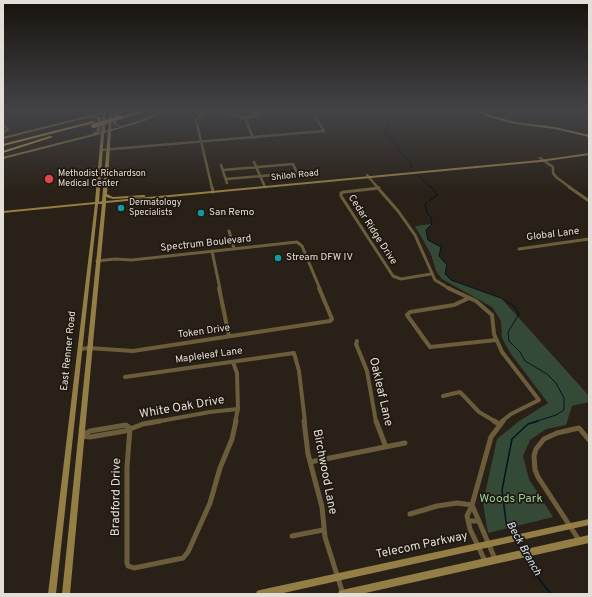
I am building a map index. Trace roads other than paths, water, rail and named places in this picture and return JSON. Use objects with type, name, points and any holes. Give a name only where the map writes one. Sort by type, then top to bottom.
[{"type":"highway","points":[[3,142],[24,138]]},
{"type":"highway","points":[[3,145],[32,138]]},
{"type":"highway","points":[[3,149],[48,138]]},
{"type":"highway","points":[[3,152],[48,138]]},
{"type":"main road","points":[[3,158],[85,138],[96,138],[102,140]]},
{"type":"main road","name":"East Renner Road","points":[[66,594],[104,201],[109,138]]},
{"type":"main road","name":"East Renner Road","points":[[52,594],[102,140]]},
{"type":"main road","name":"Shiloh Road","points":[[104,201],[502,163],[589,153]]},
{"type":"main road","points":[[100,168],[106,170]]},
{"type":"main road","points":[[99,177],[105,178]]},
{"type":"main road","points":[[104,193],[105,195],[113,198],[144,196]]},
{"type":"main road","name":"Shiloh Road","points":[[3,211],[144,196],[160,196]]},
{"type":"main road","points":[[89,263],[97,262]]},
{"type":"main road","points":[[70,438],[81,436]]},
{"type":"main road","name":"Telecom Parkway","points":[[260,594],[589,522]]},
{"type":"main road","points":[[342,594],[589,539]]},
{"type":"street","points":[[200,138],[213,191]]},
{"type":"street","points":[[101,150],[253,138]]},
{"type":"street","points":[[542,159],[553,167],[553,173],[556,177],[589,201]]},
{"type":"street","points":[[254,162],[265,186]]},
{"type":"street","points":[[221,165],[227,181],[248,177],[297,173],[292,164],[223,170]]},
{"type":"street","points":[[269,166],[273,175]]},
{"type":"street","points":[[244,168],[248,177]]},
{"type":"street","points":[[368,176],[415,235],[423,250],[432,274],[439,283],[484,306],[492,315],[496,340],[511,364],[539,400],[511,414],[499,424],[491,437],[472,505],[467,516],[477,546],[485,562]]},
{"type":"street","name":"Cedar Ridge Drive","points":[[379,188],[341,193],[341,196],[392,276],[401,279],[432,274]]},
{"type":"street","points":[[229,231],[234,248]]},
{"type":"street","name":"Global Lane","points":[[519,248],[589,239]]},
{"type":"street","name":"Spectrum Boulevard","points":[[97,262],[132,260],[294,242],[302,246],[332,316],[330,321]]},
{"type":"street","points":[[212,251],[229,336]]},
{"type":"street","points":[[469,298],[448,306],[408,312],[407,315],[430,347],[496,340]]},
{"type":"street","name":"Token Drive","points":[[80,349],[89,348],[133,351],[330,321]]},
{"type":"street","name":"Oakleaf Lane","points":[[357,341],[356,344],[367,371],[375,421],[386,447]]},
{"type":"street","name":"Mapleleaf Lane","points":[[126,377],[294,353]]},
{"type":"street","name":"Birchwood Lane","points":[[294,353],[299,371],[306,444],[322,507],[323,530],[342,594]]},
{"type":"street","points":[[234,362],[237,373],[238,409]]},
{"type":"street","points":[[443,396],[460,392],[479,412],[499,424]]},
{"type":"street","name":"White Oak Drive","points":[[81,436],[90,437],[112,434],[125,431],[130,428],[210,412],[238,409]]},
{"type":"street","name":"Bradford Drive","points":[[130,428],[126,560],[128,566],[134,568],[183,558],[188,552],[210,503],[220,468],[232,440],[238,409]]},
{"type":"street","points":[[579,541],[539,480],[533,462],[536,449],[544,439],[557,433],[579,428],[589,440]]},
{"type":"street","points":[[310,462],[405,443]]},
{"type":"street","points":[[410,514],[437,506],[457,503],[472,505]]},
{"type":"street","points":[[472,505],[496,560]]},
{"type":"street","points":[[468,521],[479,521]]},
{"type":"street","points":[[292,536],[323,530]]},
{"type":"waterway","points":[[389,138],[410,163],[412,168]]},
{"type":"waterway","name":"Beck Branch","points":[[417,174],[433,189],[437,195],[425,204],[427,214],[431,217],[432,224],[426,230],[428,240],[441,247],[439,256],[447,265],[445,274],[451,280],[501,298],[514,306],[519,314],[508,332],[509,341],[520,352],[525,361],[547,374],[556,383],[564,398],[564,410],[556,415],[534,422]]},
{"type":"waterway","name":"Beck Branch","points":[[514,536],[506,522],[502,490],[512,439],[528,424],[538,421]]},
{"type":"waterway","name":"Beck Branch","points":[[516,541],[522,550]]},
{"type":"waterway","name":"Beck Branch","points":[[525,557],[531,569],[551,594]]},
{"type":"place","name":"Methodist Richardson Medical Center","points":[[49,179]]},
{"type":"place","name":"Dermatology Specialists","points":[[121,208]]},
{"type":"place","name":"San Remo","points":[[201,213]]},
{"type":"place","name":"Stream DFW IV","points":[[278,258]]},
{"type":"park label","name":"Woods Park","points":[[511,500]]}]
